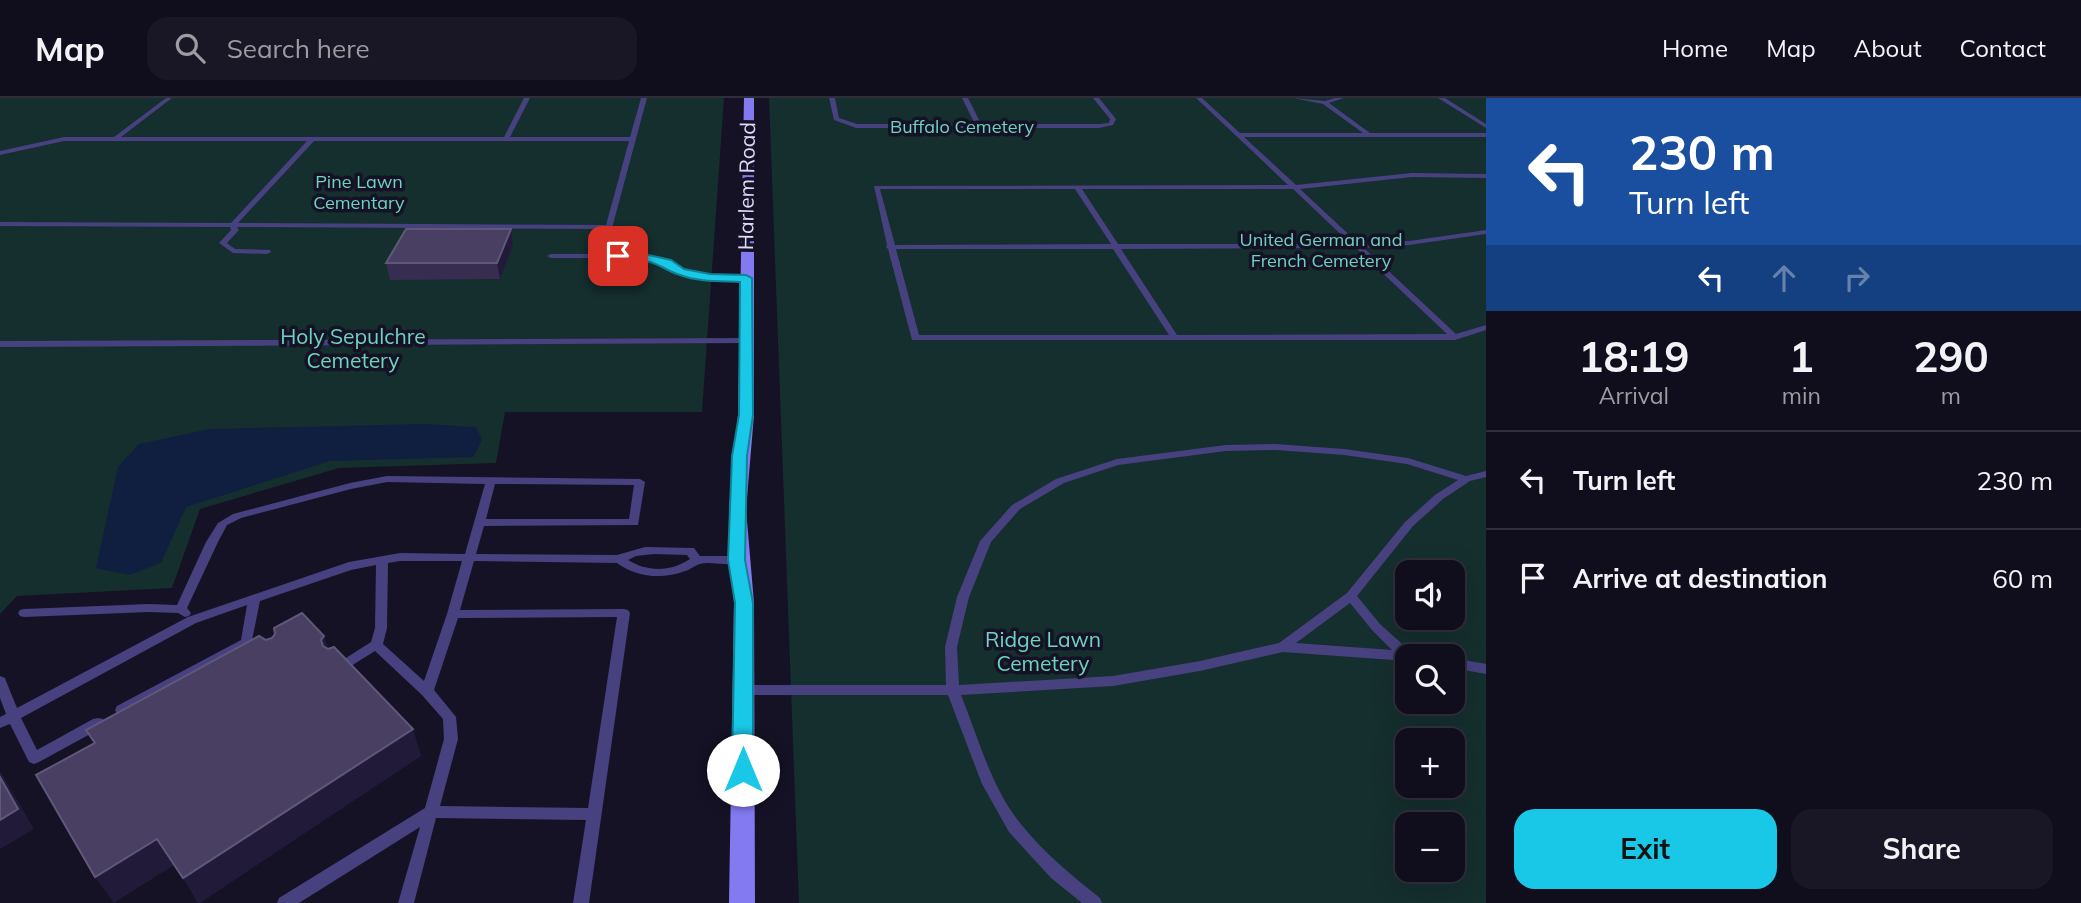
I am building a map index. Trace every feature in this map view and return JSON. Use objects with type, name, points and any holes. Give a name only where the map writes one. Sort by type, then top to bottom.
[{"type":"main road","name":"Harlem Road","points":[[742,903],[744,603],[737,560],[740,456],[746,415],[749,98]]},
{"type":"lane","points":[[115,138],[169,98]]},
{"type":"lane","points":[[506,139],[527,98]]},
{"type":"lane","points":[[601,256],[645,98]]},
{"type":"lane","points":[[832,98],[836,119],[849,125],[1111,124],[1113,119],[1096,98]]},
{"type":"lane","points":[[965,98],[979,126]]},
{"type":"lane","points":[[1199,98],[1455,337]]},
{"type":"lane","points":[[1296,98],[1325,103],[1369,135]]},
{"type":"lane","points":[[1325,103],[1341,98]]},
{"type":"lane","points":[[1441,98],[1486,126]]},
{"type":"lane","points":[[1238,135],[1486,135]]},
{"type":"lane","points":[[0,153],[64,139],[633,139]]},
{"type":"lane","points":[[233,225],[312,139]]},
{"type":"lane","points":[[1486,176],[1412,175],[1296,187],[876,187],[915,338],[1455,337],[1486,327]]},
{"type":"lane","points":[[1077,187],[1175,338]]},
{"type":"lane","points":[[0,224],[609,226]]},
{"type":"lane","points":[[233,225],[235,230],[223,243],[233,251],[267,252]]},
{"type":"lane","points":[[890,247],[1358,246],[1409,243],[1486,232]]},
{"type":"lane","points":[[551,256],[635,256],[667,262],[681,272],[710,277],[746,278]]},
{"type":"lane","points":[[0,344],[745,341]]},
{"type":"lane","points":[[1094,903],[1056,873],[1014,827],[989,784],[953,690],[951,647],[963,597],[986,541],[1016,507],[1060,481],[1118,462],[1165,454],[1226,448],[1276,447],[1408,461],[1466,479]]},
{"type":"lane","points":[[1283,647],[1351,596],[1409,524],[1439,497],[1466,479],[1486,474]]},
{"type":"lane","points":[[181,609],[223,523],[237,516],[387,479],[640,482],[634,523],[480,522]]},
{"type":"lane","points":[[426,691],[453,614],[491,481]]},
{"type":"lane","points":[[0,723],[192,620],[349,566],[400,557],[619,559],[630,553],[667,551],[690,551],[697,560]]},
{"type":"lane","points":[[619,559],[630,569],[647,572],[685,570],[697,560],[737,560]]},
{"type":"lane","points":[[339,668],[376,645],[381,628],[382,560]]},
{"type":"lane","points":[[1351,596],[1376,627],[1395,645]]},
{"type":"lane","points":[[0,681],[13,716],[34,758],[252,645],[254,599]]},
{"type":"lane","points":[[24,613],[181,609],[192,620]]},
{"type":"lane","points":[[453,614],[624,613],[581,903]]},
{"type":"lane","points":[[376,645],[426,691],[449,717],[451,739],[406,903]]},
{"type":"lane","points":[[743,691],[953,690],[1113,681],[1200,666],[1283,647],[1395,655]]},
{"type":"lane","points":[[1465,665],[1486,669]]},
{"type":"lane","points":[[285,903],[431,812],[595,814]]},
{"type":"green space","points":[[0,98],[724,98],[702,412],[505,412],[496,463],[339,468],[200,509],[172,588],[17,596],[0,614]]},
{"type":"green space","name":"Ridge Lawn Cemetery","points":[[769,98],[1486,98],[1486,903],[799,903]]},
{"type":"water","points":[[425,424],[476,427],[482,440],[473,457],[330,461],[186,507],[161,563],[129,575],[96,568],[118,467],[139,444],[210,429]]},
{"type":"building","points":[[406,229],[511,229],[497,263],[386,263]]},
{"type":"building","points":[[302,613],[324,636],[321,640],[323,646],[328,649],[334,647],[413,729],[183,878],[157,839],[95,877],[36,775],[95,743],[86,730],[259,636],[266,640],[272,638],[275,634],[274,628]]},
{"type":"building","points":[[0,777],[18,809],[0,820]]},
{"type":"route","points":[[618,256],[667,262],[681,272],[710,277],[746,278],[746,415],[740,456],[737,560],[744,603],[743,770]]},
{"type":"park label","name":"Buffalo Cemetery","points":[[962,127]]},
{"type":"park label","name":"Pine Lawn Cementary","points":[[359,192]]},
{"type":"park label","name":"United German and French Cemetery","points":[[1321,250]]},
{"type":"park label","name":"Holy Sepulchre Cemetery","points":[[353,349]]}]
